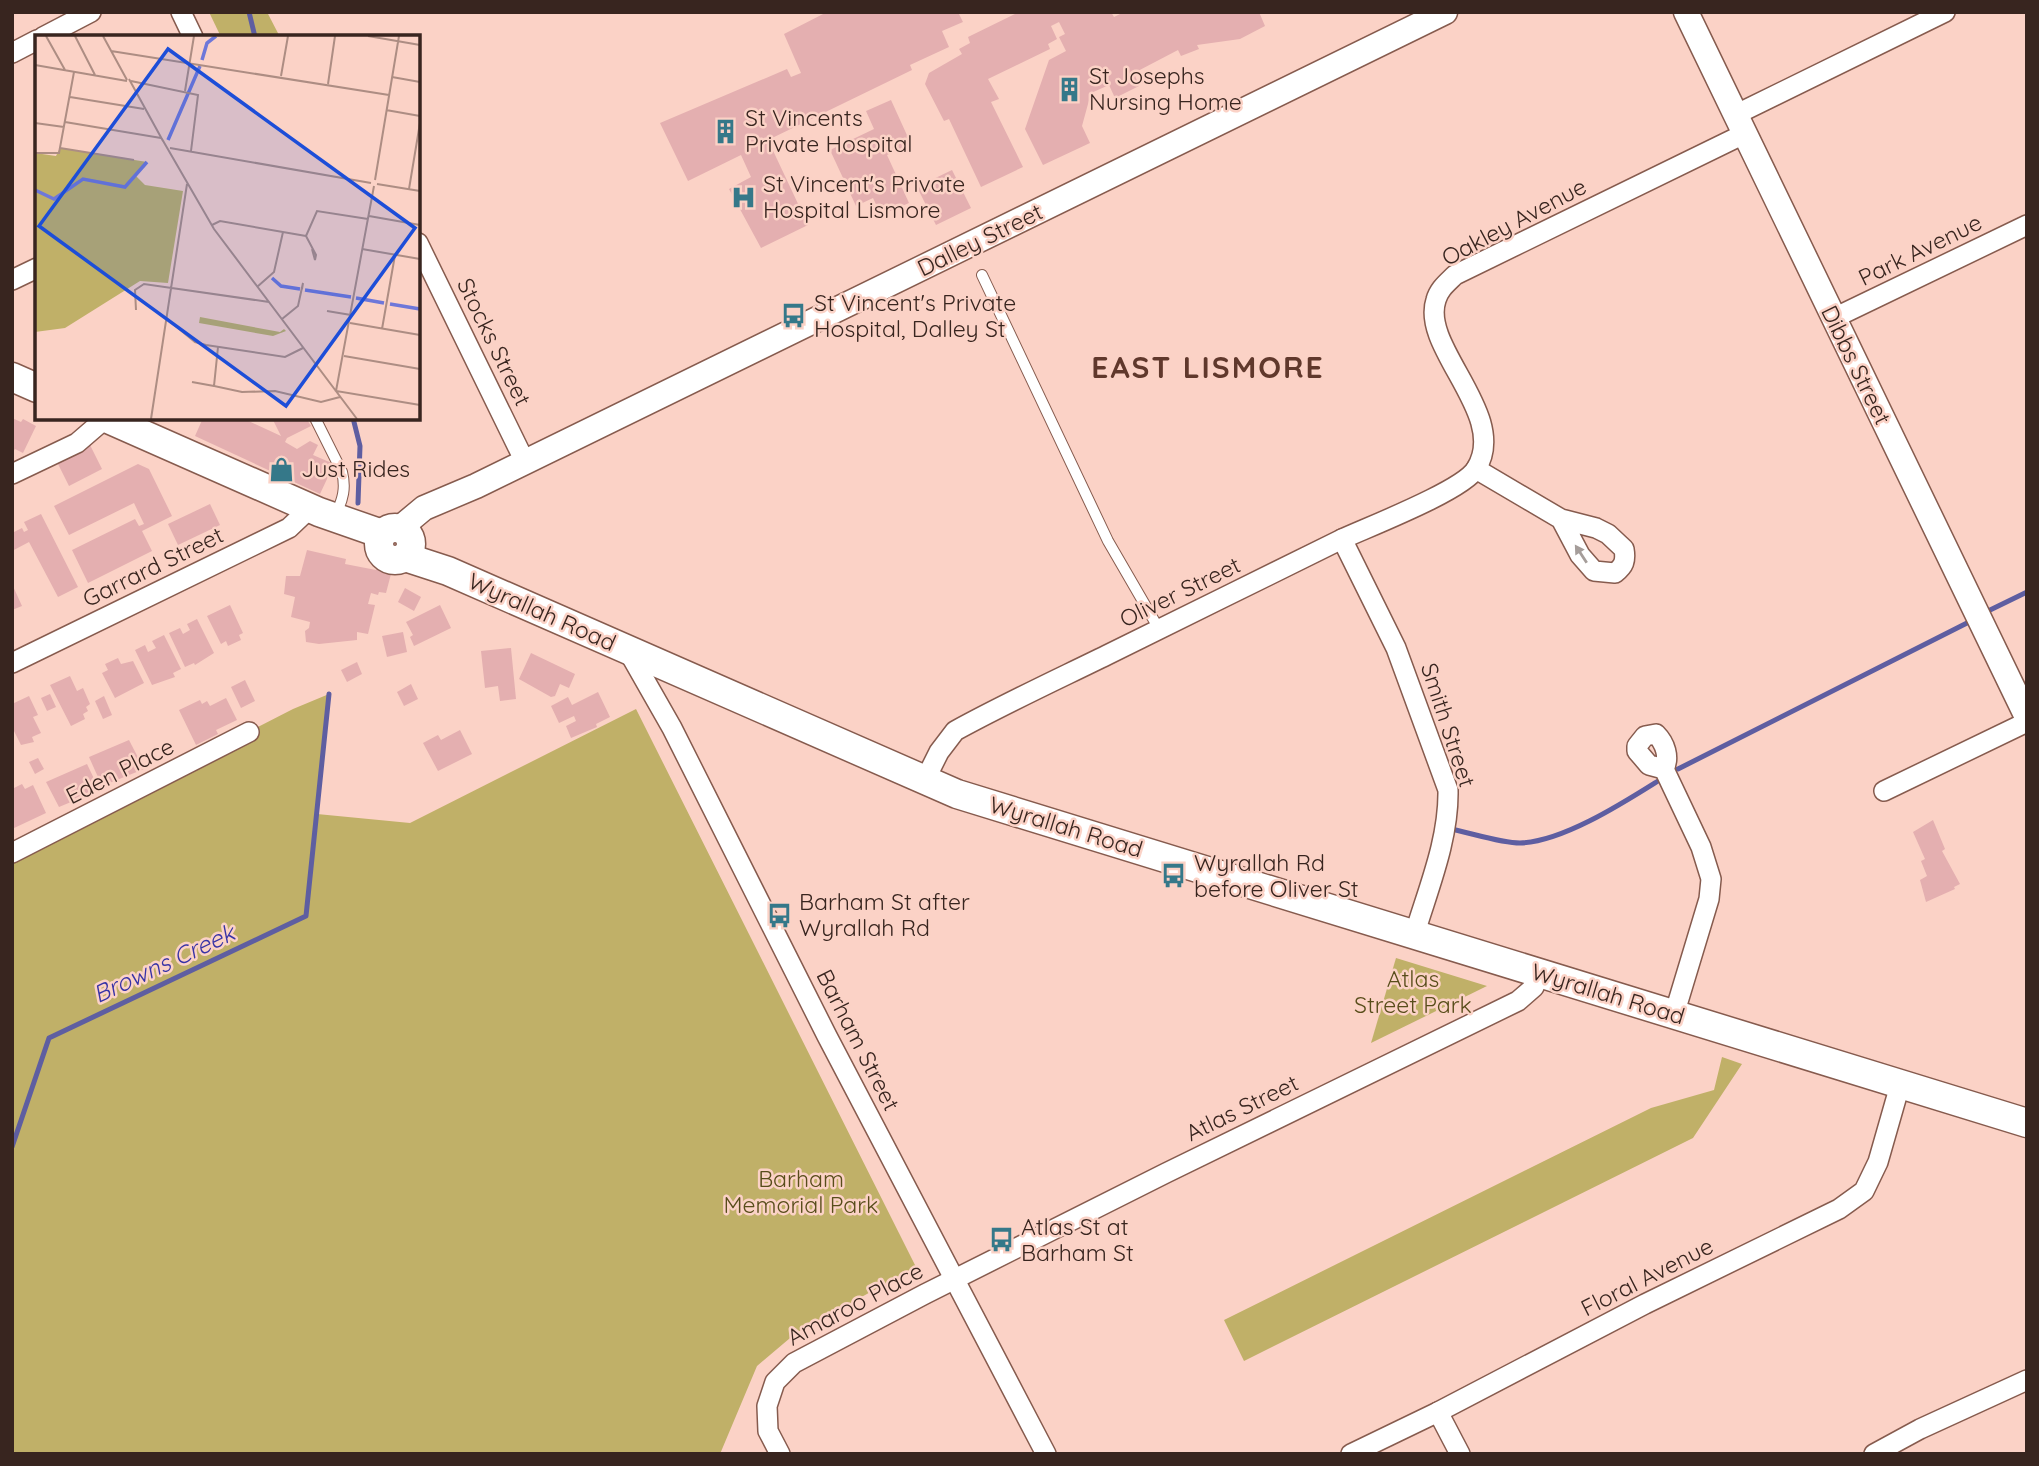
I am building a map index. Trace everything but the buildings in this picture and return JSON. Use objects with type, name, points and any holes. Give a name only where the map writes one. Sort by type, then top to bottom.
[{"type":"main road","points":[[12,377],[35,387]]},
{"type":"main road","name":"Wyrallah Road","points":[[111,420],[322,512],[323,517],[338,526],[398,542],[448,570],[957,794],[2027,1123]]},
{"type":"street","points":[[47,35],[91,12]]},
{"type":"street","points":[[181,12],[191,35]]},
{"type":"street","name":"Dalley Street","points":[[398,542],[424,508],[477,486],[1446,12]]},
{"type":"street","name":"Dibbs Street","points":[[1686,12],[2027,719]]},
{"type":"street","name":"Oakley Avenue","points":[[1476,469],[1482,445],[1481,427],[1474,405],[1436,328],[1435,303],[1440,290],[1455,275],[1742,124],[1945,12]]},
{"type":"street","points":[[12,53],[35,41]]},
{"type":"street","name":"Park Avenue","points":[[1834,318],[2027,225]]},
{"type":"street","name":"Stocks Street","points":[[420,247],[525,462]]},
{"type":"street","points":[[12,280],[35,269]]},
{"type":"street","points":[[12,474],[77,443],[104,420]]},
{"type":"street","points":[[1476,469],[1561,519]]},
{"type":"street","name":"Oliver Street","points":[[925,780],[939,752],[955,731],[1342,539],[1433,498],[1469,477],[1476,469]]},
{"type":"street","name":"Garrard Street","points":[[12,663],[322,512]]},
{"type":"street","name":"Smith Street","points":[[1342,539],[1396,648],[1448,790],[1444,835],[1414,936]]},
{"type":"street","name":"Barham Street","points":[[627,649],[672,728],[827,1035],[1046,1454]]},
{"type":"street","points":[[1884,791],[2027,719]]},
{"type":"street","name":"Eden Place","points":[[12,853],[249,732]]},
{"type":"street","points":[[1664,769],[1708,865],[1711,879],[1709,899],[1674,1015]]},
{"type":"street","name":"Atlas Street","points":[[956,1278],[1518,1001],[1529,993],[1540,972]]},
{"type":"street","name":"Floral Avenue","points":[[1351,1454],[1438,1412],[1645,1304],[1839,1209],[1864,1191],[1878,1162],[1900,1085]]},
{"type":"street","name":"Amaroo Place","points":[[780,1454],[768,1431],[767,1406],[775,1382],[794,1363],[956,1278]]},
{"type":"street","points":[[1874,1454],[1920,1429],[2027,1380]]},
{"type":"street","points":[[1438,1412],[1460,1454]]},
{"type":"lane","points":[[982,275],[1108,541],[1159,629]]},
{"type":"lane","points":[[316,420],[344,480],[343,500],[322,512]]},
{"type":"green space","points":[[209,12],[267,12],[279,35],[220,35]]},
{"type":"green space","name":"Barham Memorial Park","points":[[329,694],[317,814],[410,823],[636,709],[916,1267],[796,1333],[757,1366],[720,1454],[12,1454],[12,853],[293,709]]},
{"type":"green space","name":"Atlas Street Park","points":[[1396,958],[1487,986],[1371,1043]]},
{"type":"green space","points":[[1722,1057],[1742,1064],[1693,1138],[1244,1361],[1224,1320],[1651,1108],[1714,1090]]},
{"type":"waterway","points":[[249,12],[255,35]]},
{"type":"waterway","points":[[354,420],[360,446],[358,503]]},
{"type":"waterway","points":[[1988,611],[2027,592]]},
{"type":"waterway","points":[[1678,769],[1969,622]]},
{"type":"waterway","name":"Browns Creek","points":[[12,1147],[49,1038],[306,916],[329,694]]},
{"type":"waterway","points":[[1451,829],[1512,843],[1537,841],[1592,820],[1658,781]]},
{"type":"place","name":"St Josephs Nursing Home","points":[[1069,89]]},
{"type":"place","name":"St Vincents Private Hospital","points":[[725,131]]},
{"type":"place","name":"St Vincent's Private Hospital Lismore","points":[[743,197]]},
{"type":"place","name":"St Vincent's Private Hospital, Dalley St","points":[[794,316]]},
{"type":"place","name":"Just Rides","points":[[281,469]]},
{"type":"place","name":"Wyrallah Rd before Oliver St","points":[[1174,876]]},
{"type":"place","name":"Barham St after Wyrallah Rd","points":[[779,915]]},
{"type":"place","name":"Atlas St at Barham St","points":[[1001,1240]]},
{"type":"district","name":"EAST LISMORE","points":[[1208,368]]}]
